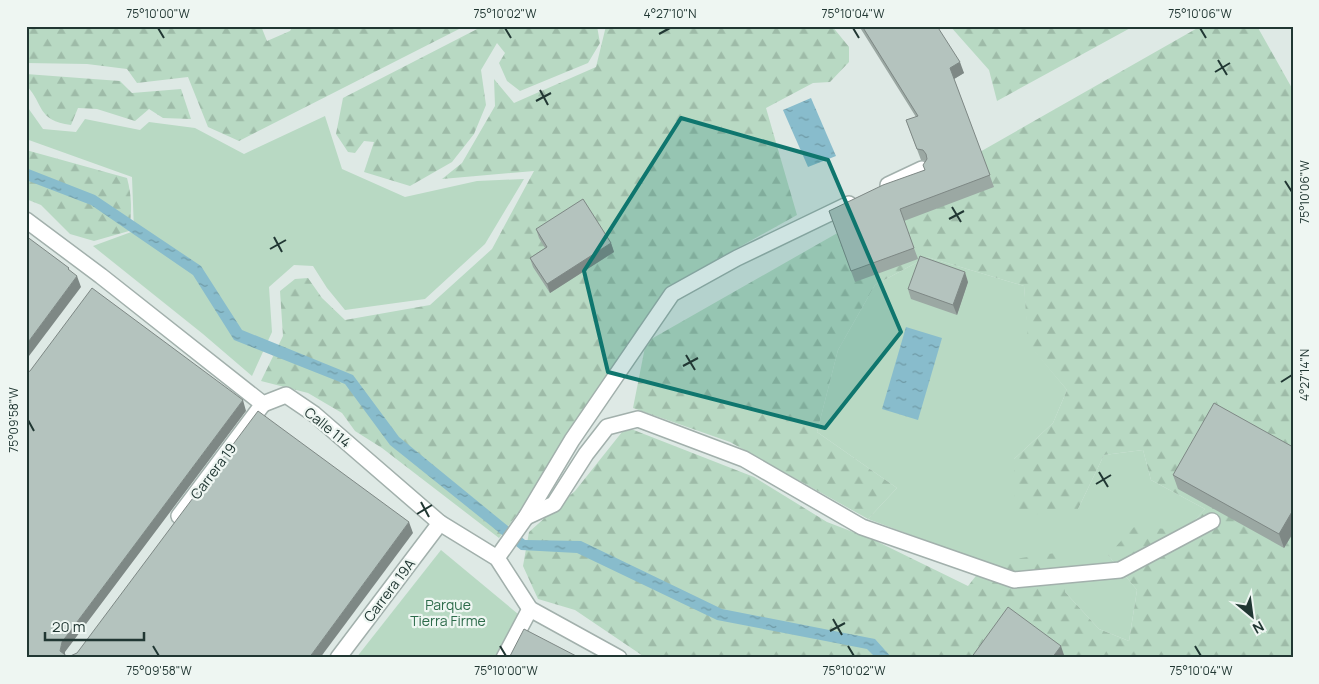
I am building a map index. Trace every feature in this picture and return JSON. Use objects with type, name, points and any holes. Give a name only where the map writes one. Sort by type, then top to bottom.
[{"type":"street","points":[[878,190],[922,169]]},
{"type":"street","points":[[497,558],[526,517],[572,440],[672,294],[737,258],[860,198]]},
{"type":"street","points":[[26,220],[102,276],[263,404]]},
{"type":"street","points":[[90,291],[102,276]]},
{"type":"street","name":"Calle 114","points":[[263,404],[286,395],[314,414],[440,522],[497,558],[530,610],[620,658]]},
{"type":"street","name":"Carrera 19","points":[[168,531],[263,404]]},
{"type":"street","points":[[526,517],[554,504],[586,454],[607,427],[638,419],[744,459],[862,527],[1014,580],[1120,570],[1212,521]]},
{"type":"street","name":"Carrera 19A","points":[[338,658],[440,522]]},
{"type":"street","points":[[504,658],[530,610]]},
{"type":"highlighted area","points":[[681,118],[828,160],[901,332],[825,428],[608,372],[584,271]]},
{"type":"green space","points":[[26,26],[261,26],[267,41],[290,31],[293,26],[465,26],[239,141],[208,127],[188,77],[137,83],[127,69],[87,64],[26,63]]},
{"type":"green space","points":[[483,26],[597,26],[600,43],[588,63],[520,91],[507,81],[499,63],[505,53],[497,43],[481,70],[486,105],[474,134],[452,162],[410,186],[364,172],[374,142],[364,141],[355,153],[348,152],[336,134],[343,98]]},
{"type":"green space","points":[[606,26],[832,26],[849,47],[849,62],[830,82],[813,83],[766,108],[797,215],[669,286],[607,375],[518,513],[499,538],[382,448],[355,431],[342,413],[308,393],[261,381],[283,336],[280,291],[295,279],[308,278],[322,298],[345,320],[430,305],[492,249],[534,171],[442,179],[462,163],[495,106],[494,79],[514,103],[596,67]]},
{"type":"green space","points":[[950,26],[1134,26],[997,101],[989,70]]},
{"type":"green space","points":[[1201,26],[1257,26],[1293,90],[1293,658],[646,658],[575,610],[538,599],[523,566],[529,532],[575,491],[626,427],[754,477],[827,522],[874,540],[968,586],[986,563],[1062,552],[1065,592],[1099,629],[1129,641],[1137,590],[1108,555],[1134,527],[1186,530],[1205,509],[1151,480],[1143,450],[1104,455],[1078,509],[1015,517],[1014,459],[1053,423],[1067,390],[1028,344],[1024,286],[927,257],[875,285],[838,350],[817,432],[897,488],[868,519],[730,442],[633,408],[646,342]]},
{"type":"green space","points":[[26,74],[120,81],[132,93],[181,89],[191,119],[163,118],[149,109],[135,121],[97,109],[78,108],[71,125],[60,123],[42,111],[26,85]]},
{"type":"green space","points":[[26,105],[43,129],[76,132],[85,119],[140,130],[149,122],[195,128],[244,154],[325,116],[342,169],[405,197],[477,181],[524,179],[485,244],[425,299],[345,310],[327,288],[313,266],[294,265],[269,287],[272,332],[252,376],[93,246],[134,231],[132,177],[26,139]]},
{"type":"green space","points":[[26,150],[127,178],[131,204],[129,231],[94,241],[70,234],[41,205],[26,199]]},
{"type":"green space","points":[[927,257],[1024,286],[1029,344],[1067,390],[1053,423],[1014,459],[1078,509],[1104,455],[1143,450],[1151,480],[1205,509],[1186,530],[1108,555],[1137,590],[1129,641],[1099,629],[1065,592],[868,519],[897,488],[817,432],[838,350],[875,285]]},
{"type":"green space","name":"Parque Tierra Firme","points":[[441,550],[518,614],[494,658],[356,658]]},
{"type":"water","points":[[811,98],[836,156],[808,167],[783,110]]},
{"type":"water","points":[[26,168],[95,195],[201,266],[242,330],[353,375],[399,437],[525,540],[581,541],[722,609],[875,639],[892,658],[876,658],[867,649],[717,620],[577,553],[521,550],[390,445],[345,384],[234,340],[193,275],[91,205],[26,180]]},
{"type":"water","points":[[906,327],[942,338],[918,420],[882,409]]},
{"type":"building","points":[[862,26],[937,26],[960,62],[950,68],[990,175],[900,209],[914,248],[851,271],[829,211],[883,185],[925,170],[923,165],[927,159],[923,150],[917,149],[906,120],[918,116]]},
{"type":"building","points":[[583,199],[611,243],[547,284],[530,258],[547,247],[536,229]]},
{"type":"building","points":[[26,236],[77,276],[26,345]]},
{"type":"building","points":[[920,256],[965,272],[953,305],[908,289]]},
{"type":"building","points":[[92,288],[243,400],[62,642],[60,651],[68,657],[77,653],[258,411],[409,522],[309,658],[26,658],[26,373],[30,371]]},
{"type":"building","points":[[1214,403],[1293,447],[1293,510],[1279,534],[1173,475]]},
{"type":"building","points":[[1008,607],[1061,646],[1052,658],[971,658]]},
{"type":"building","points":[[524,629],[580,658],[509,658]]}]
